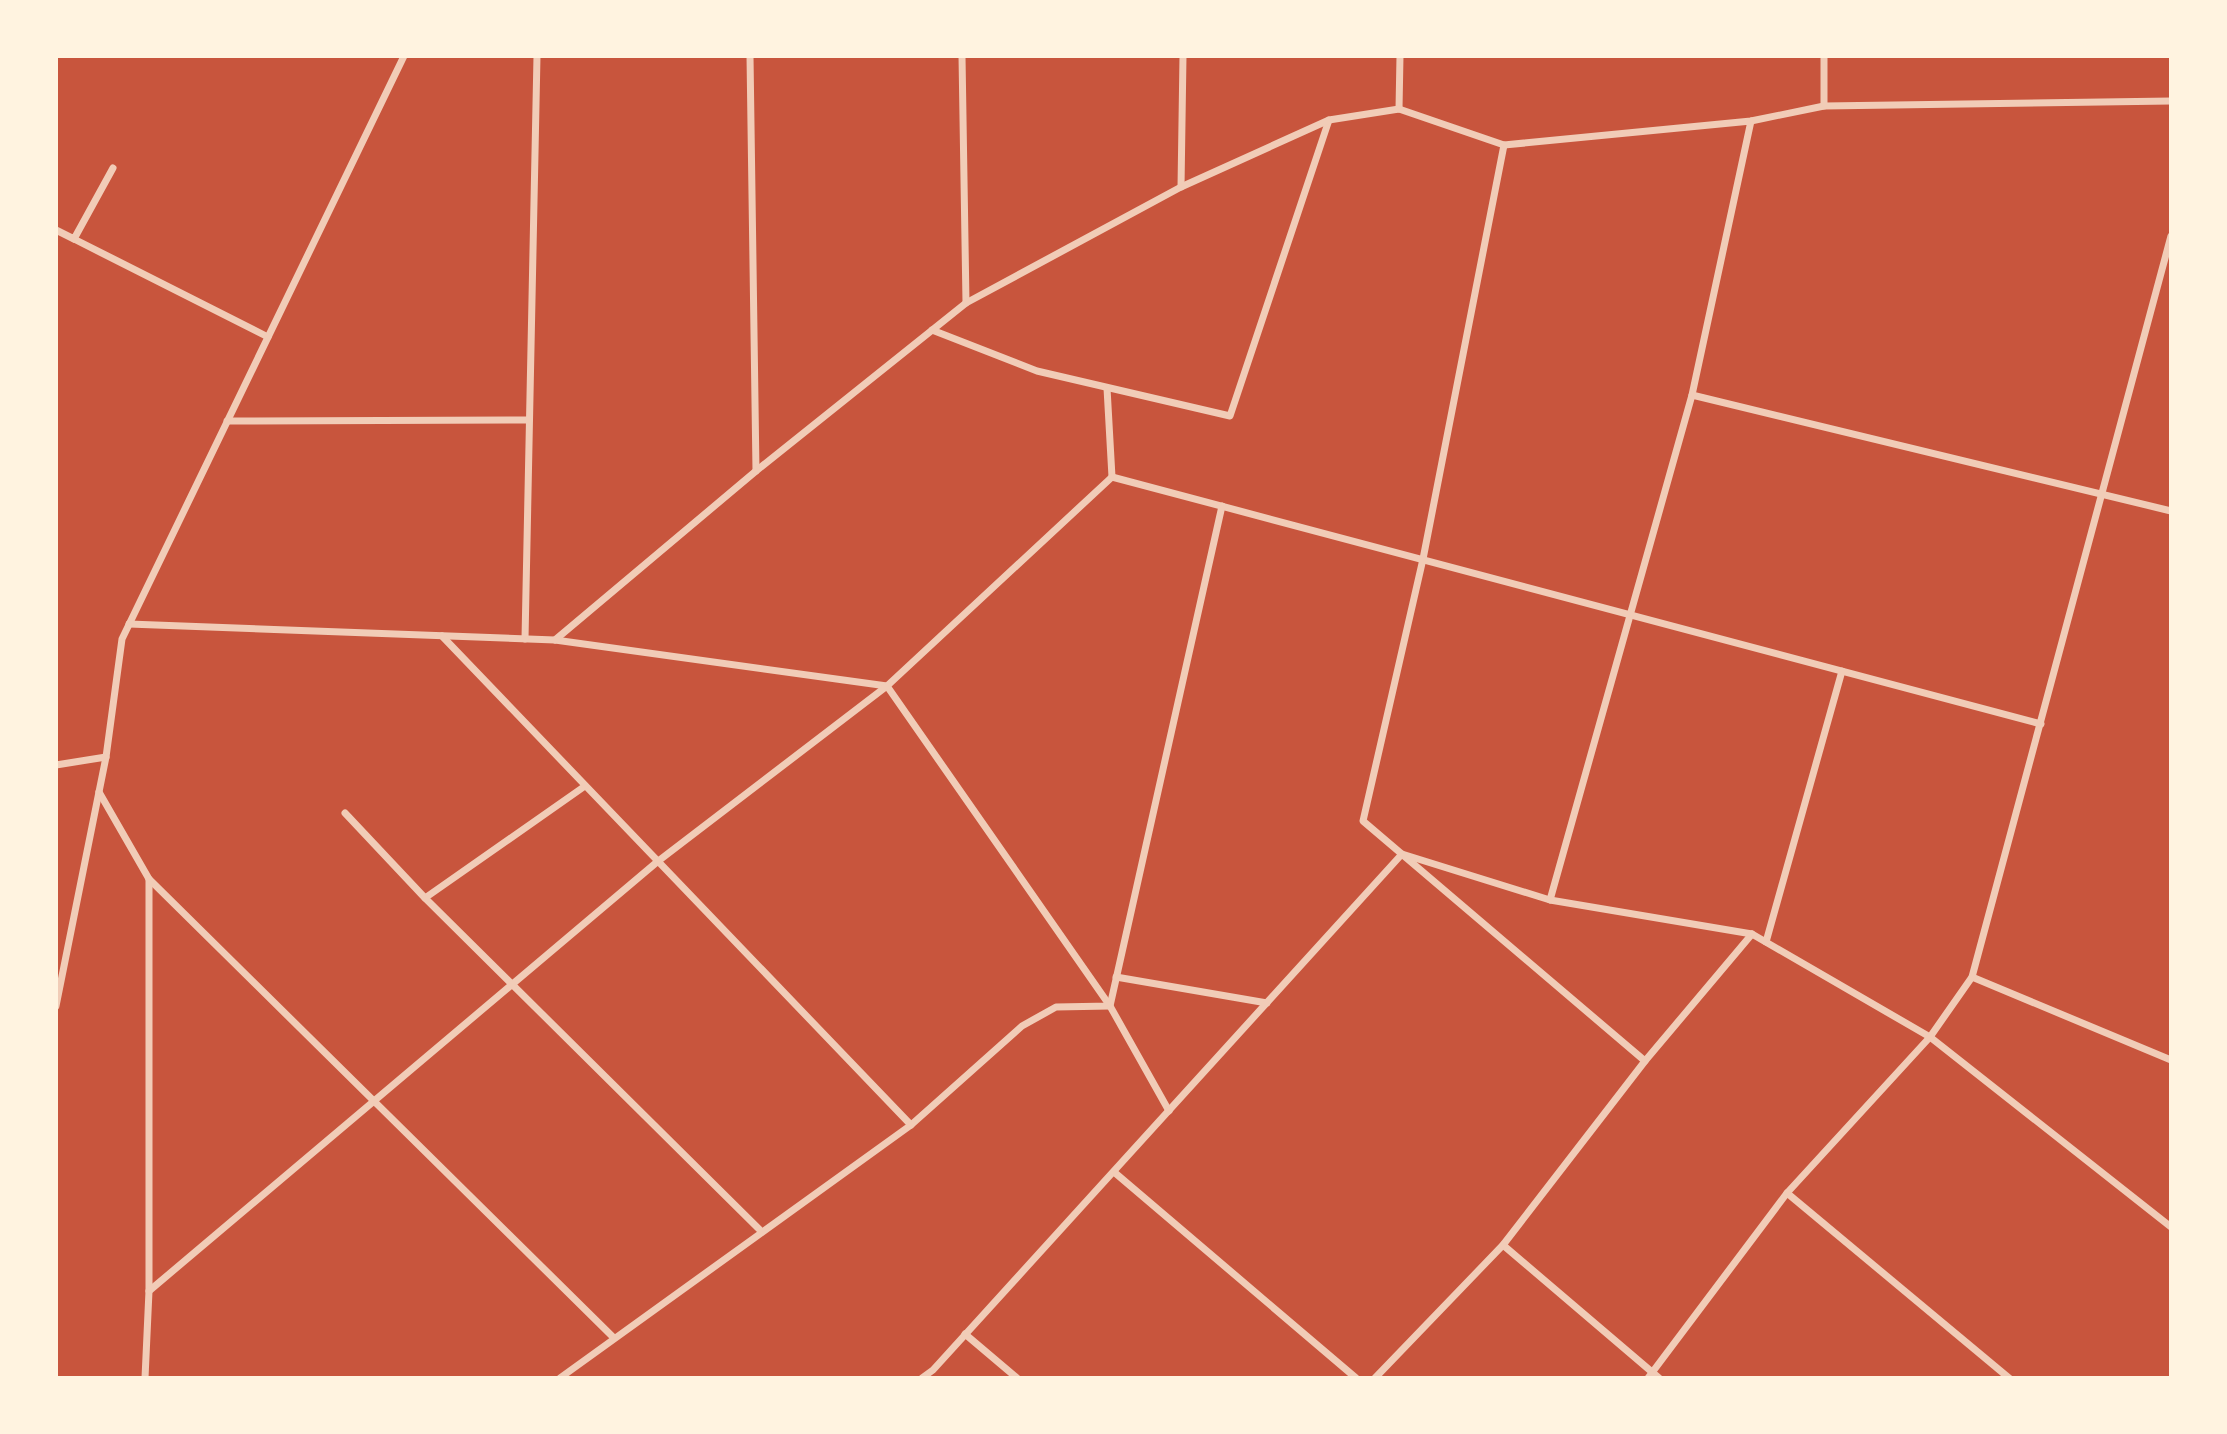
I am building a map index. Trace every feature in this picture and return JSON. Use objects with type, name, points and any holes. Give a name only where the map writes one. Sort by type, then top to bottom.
[{"type":"street","points":[[56,1006],[106,757],[122,639],[404,56]]},
{"type":"street","points":[[525,639],[537,56]]},
{"type":"street","points":[[750,56],[756,471]]},
{"type":"street","points":[[962,56],[966,303]]},
{"type":"street","points":[[1181,187],[1183,56]]},
{"type":"street","points":[[1399,109],[1400,56]]},
{"type":"street","points":[[1824,56],[1824,106]]},
{"type":"street","points":[[555,640],[756,471],[966,303],[1181,187],[1329,120],[1399,109],[1504,145],[1751,121],[1824,106],[2171,100]]},
{"type":"street","points":[[932,330],[1037,371],[1230,416],[1329,120]]},
{"type":"street","points":[[1550,900],[1692,395],[1751,121]]},
{"type":"street","points":[[1504,145],[1423,559],[1363,821],[1645,1060]]},
{"type":"street","points":[[74,239],[113,168]]},
{"type":"street","points":[[56,230],[268,337]]},
{"type":"street","points":[[1503,1245],[1654,1376],[1787,1193],[1930,1037],[1972,977],[2171,236]]},
{"type":"street","points":[[1107,388],[1112,477]]},
{"type":"street","points":[[1692,395],[2171,511]]},
{"type":"street","points":[[227,421],[529,420]]},
{"type":"street","points":[[1112,477],[2041,724]]},
{"type":"street","points":[[149,1291],[657,862],[887,686],[1112,477]]},
{"type":"street","points":[[1110,1006],[1222,506]]},
{"type":"street","points":[[129,624],[555,640],[887,686],[1110,1006],[1169,1111]]},
{"type":"street","points":[[441,636],[911,1125]]},
{"type":"street","points":[[1766,943],[1842,671]]},
{"type":"street","points":[[56,765],[106,757]]},
{"type":"street","points":[[425,898],[585,786]]},
{"type":"street","points":[[99,792],[149,879],[614,1338]]},
{"type":"street","points":[[345,813],[425,898],[761,1231]]},
{"type":"street","points":[[1402,854],[1550,900],[1752,934],[1930,1037],[2171,1227]]},
{"type":"street","points":[[922,1378],[933,1370],[1402,854]]},
{"type":"street","points":[[145,1378],[149,1291],[149,879]]},
{"type":"street","points":[[1375,1378],[1503,1245],[1645,1060],[1752,934]]},
{"type":"street","points":[[1116,977],[1267,1003]]},
{"type":"street","points":[[1972,977],[2171,1060]]},
{"type":"street","points":[[560,1378],[911,1125],[1022,1026],[1056,1007],[1110,1006]]},
{"type":"street","points":[[1114,1172],[1356,1378]]},
{"type":"street","points":[[1787,1193],[2009,1378]]},
{"type":"street","points":[[965,1334],[1017,1378]]},
{"type":"street","points":[[933,1370],[937,1378]]}]
